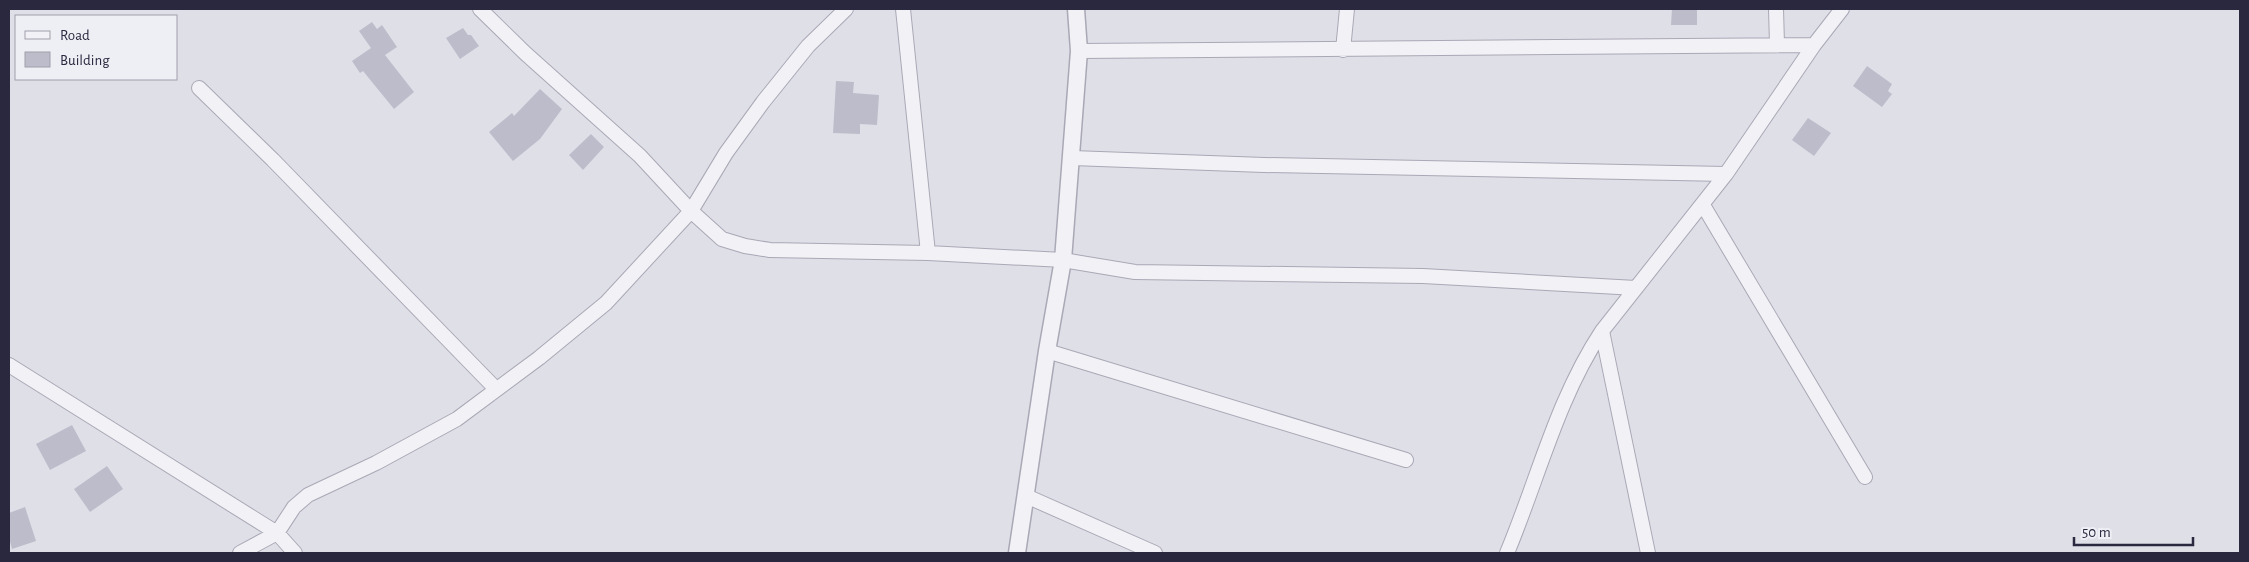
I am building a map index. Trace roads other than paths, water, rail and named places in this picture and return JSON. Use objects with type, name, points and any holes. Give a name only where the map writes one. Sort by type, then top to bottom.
[{"type":"street","points":[[480,9],[525,53],[640,156],[691,211],[722,239],[745,246],[770,250],[928,253],[1063,260],[1135,272],[1423,276],[1636,288]]},
{"type":"street","points":[[903,9],[928,253]]},
{"type":"street","points":[[1017,553],[1047,351],[1063,260],[1079,51],[1076,9]]},
{"type":"street","points":[[1344,50],[1347,9]]},
{"type":"street","points":[[1776,9],[1778,44]]},
{"type":"street","points":[[1507,553],[1576,375],[1586,354],[1602,331],[1703,205],[1814,45],[1842,9]]},
{"type":"street","points":[[240,553],[277,533],[294,508],[308,495],[419,440],[456,419],[539,358],[606,303],[691,211],[726,153],[763,102],[840,10]]},
{"type":"street","points":[[1079,51],[1814,45]]},
{"type":"street","points":[[199,88],[273,160],[496,389]]},
{"type":"street","points":[[1072,158],[1264,165],[1726,174]]},
{"type":"street","points":[[1703,205],[1866,477]]},
{"type":"street","points":[[1602,331],[1648,553]]},
{"type":"street","points":[[1047,351],[1406,460]]},
{"type":"street","points":[[9,365],[277,533],[295,553]]},
{"type":"street","points":[[1026,496],[1155,553]]}]
